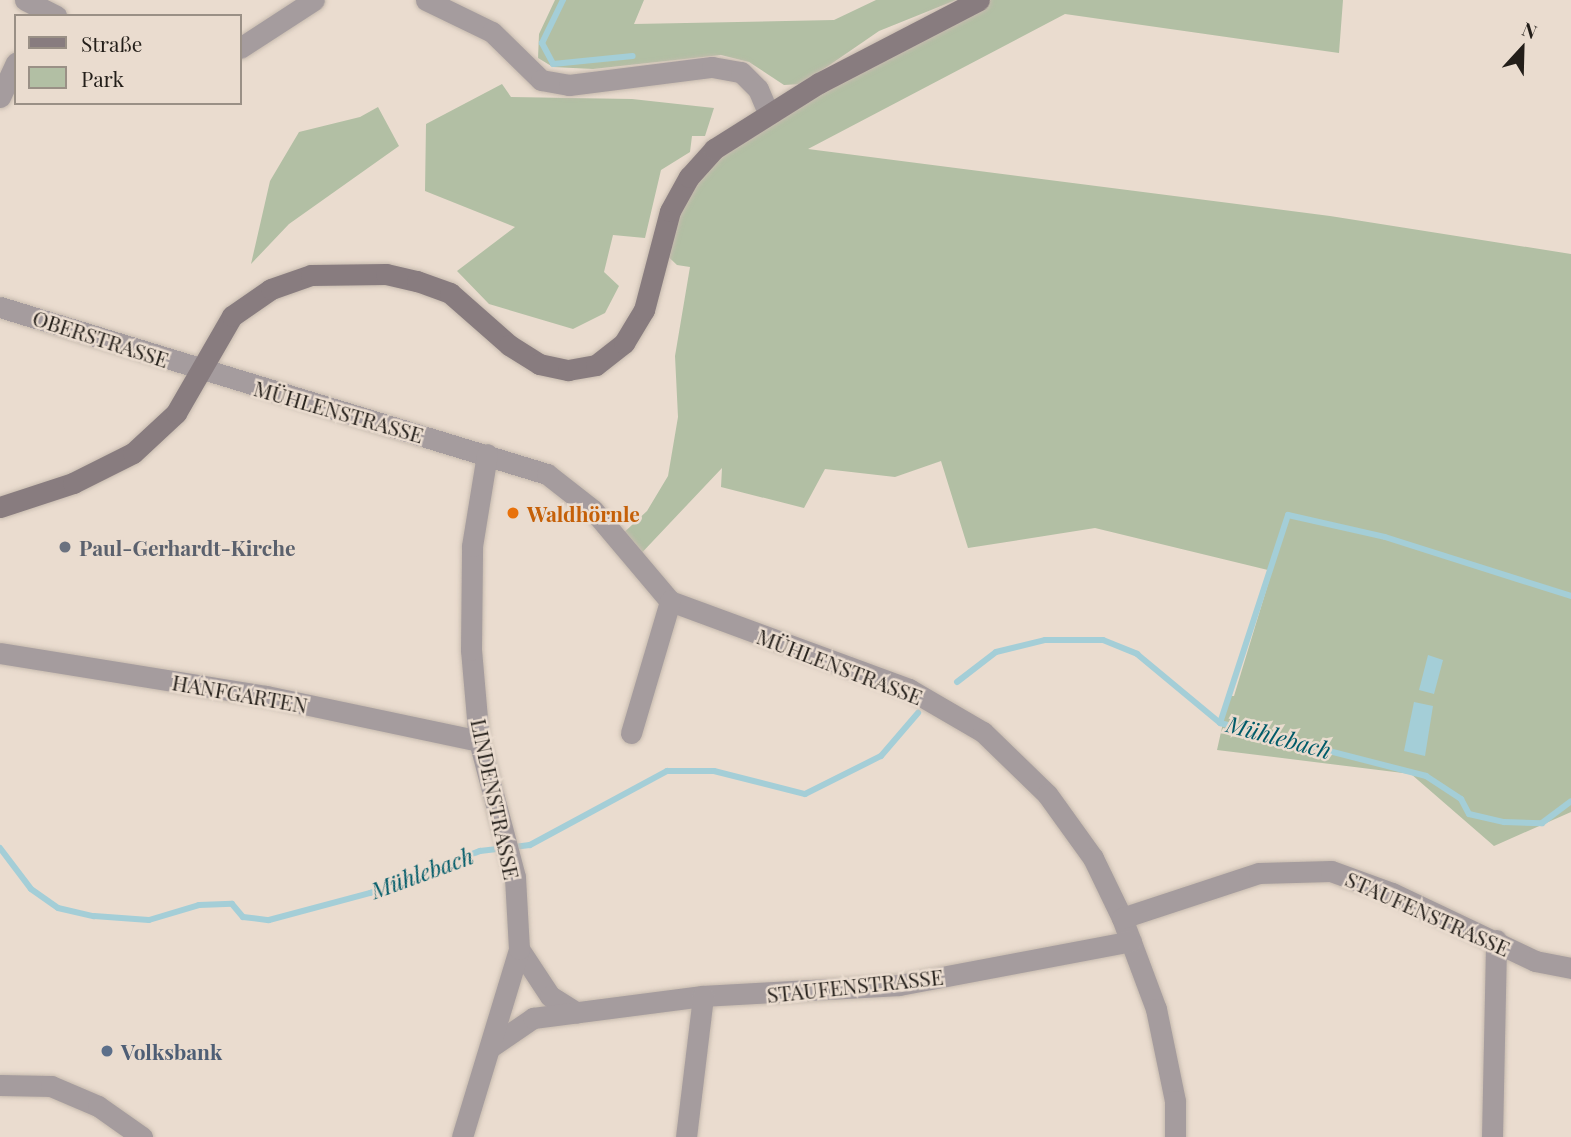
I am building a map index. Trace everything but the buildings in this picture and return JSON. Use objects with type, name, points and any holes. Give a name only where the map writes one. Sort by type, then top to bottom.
[{"type":"main road","points":[[0,507],[73,483],[133,453],[176,413],[232,316],[271,289],[311,275],[357,272],[386,274],[450,293],[509,345],[538,364],[568,370],[596,365],[624,344],[644,310],[670,211],[689,177],[714,149],[768,113],[979,0]]},
{"type":"street","points":[[242,47],[314,0]]},
{"type":"street","points":[[426,0],[492,32],[541,80],[569,85],[712,67],[741,72],[758,89],[768,113]]},
{"type":"street","points":[[0,97],[14,66]]},
{"type":"street","name":"OBERSTRASSE","points":[[0,307],[202,371]]},
{"type":"street","name":"MÜHLENSTRASSE","points":[[202,371],[547,474],[593,510],[670,601],[909,689],[983,732],[1047,794],[1093,858],[1122,918],[1156,1009],[1175,1101],[1175,1137]]},
{"type":"street","name":"LINDENSTRASSE","points":[[462,1137],[492,1046],[519,950],[514,877],[479,741],[471,650],[472,546],[487,454]]},
{"type":"street","points":[[631,733],[670,601]]},
{"type":"street","name":"HANFGARTEN","points":[[0,653],[266,696],[479,741]]},
{"type":"street","name":"STAUFENSTRASSE","points":[[1122,918],[1259,873],[1331,871],[1496,940],[1535,961],[1571,968]]},
{"type":"street","points":[[1492,1137],[1496,940]]},
{"type":"street","name":"STAUFENSTRASSE","points":[[492,1046],[533,1018],[703,996],[899,985],[1130,941]]},
{"type":"street","points":[[519,950],[550,996],[576,1012]]},
{"type":"street","points":[[685,1137],[703,996]]},
{"type":"street","points":[[0,1085],[51,1086],[98,1106],[142,1137]]},
{"type":"green space","points":[[555,0],[644,0],[634,24],[834,20],[876,0],[956,0],[879,31],[802,84],[784,85],[749,62],[721,55],[593,69],[553,67],[538,58],[539,34]]},
{"type":"green space","points":[[979,0],[1343,0],[1339,53],[1065,14],[808,149],[1330,216],[1571,254],[1571,812],[1494,846],[1411,774],[1217,750],[1229,696],[1234,696],[1272,571],[1095,528],[968,548],[941,461],[895,477],[825,469],[804,508],[721,487],[722,468],[635,560],[618,538],[647,511],[668,476],[678,417],[675,356],[690,267],[677,265],[658,247],[714,149]]},
{"type":"green space","points":[[502,84],[511,97],[632,99],[714,108],[705,136],[692,136],[690,152],[661,170],[645,238],[613,235],[604,272],[619,286],[605,313],[573,329],[489,304],[457,271],[515,227],[425,191],[426,124]]},
{"type":"green space","points":[[378,107],[399,146],[289,224],[251,264],[270,181],[299,132],[360,117]]},
{"type":"water","points":[[1428,655],[1443,660],[1434,694],[1419,690]]},
{"type":"water","points":[[1414,702],[1433,706],[1425,756],[1404,751]]},
{"type":"waterway","points":[[563,0],[542,43],[553,64],[633,56]]},
{"type":"waterway","points":[[1220,723],[1288,515],[1385,537],[1571,596]]},
{"type":"waterway","name":"Mühlebach","points":[[957,682],[996,652],[1045,640],[1103,640],[1137,654],[1220,723],[1426,776],[1461,799],[1469,814],[1504,822],[1542,823],[1571,801]]},
{"type":"waterway","name":"Mühlebach","points":[[0,848],[31,889],[58,908],[94,916],[149,920],[199,905],[232,904],[243,917],[269,920],[370,893],[480,851],[530,845],[667,771],[714,771],[805,794],[881,756],[918,713]]},
{"type":"place","name":"Waldhörnle","points":[[513,513]]},
{"type":"place","name":"Paul-Gerhardt-Kirche","points":[[65,547]]},
{"type":"place","name":"Volksbank","points":[[107,1051]]}]
